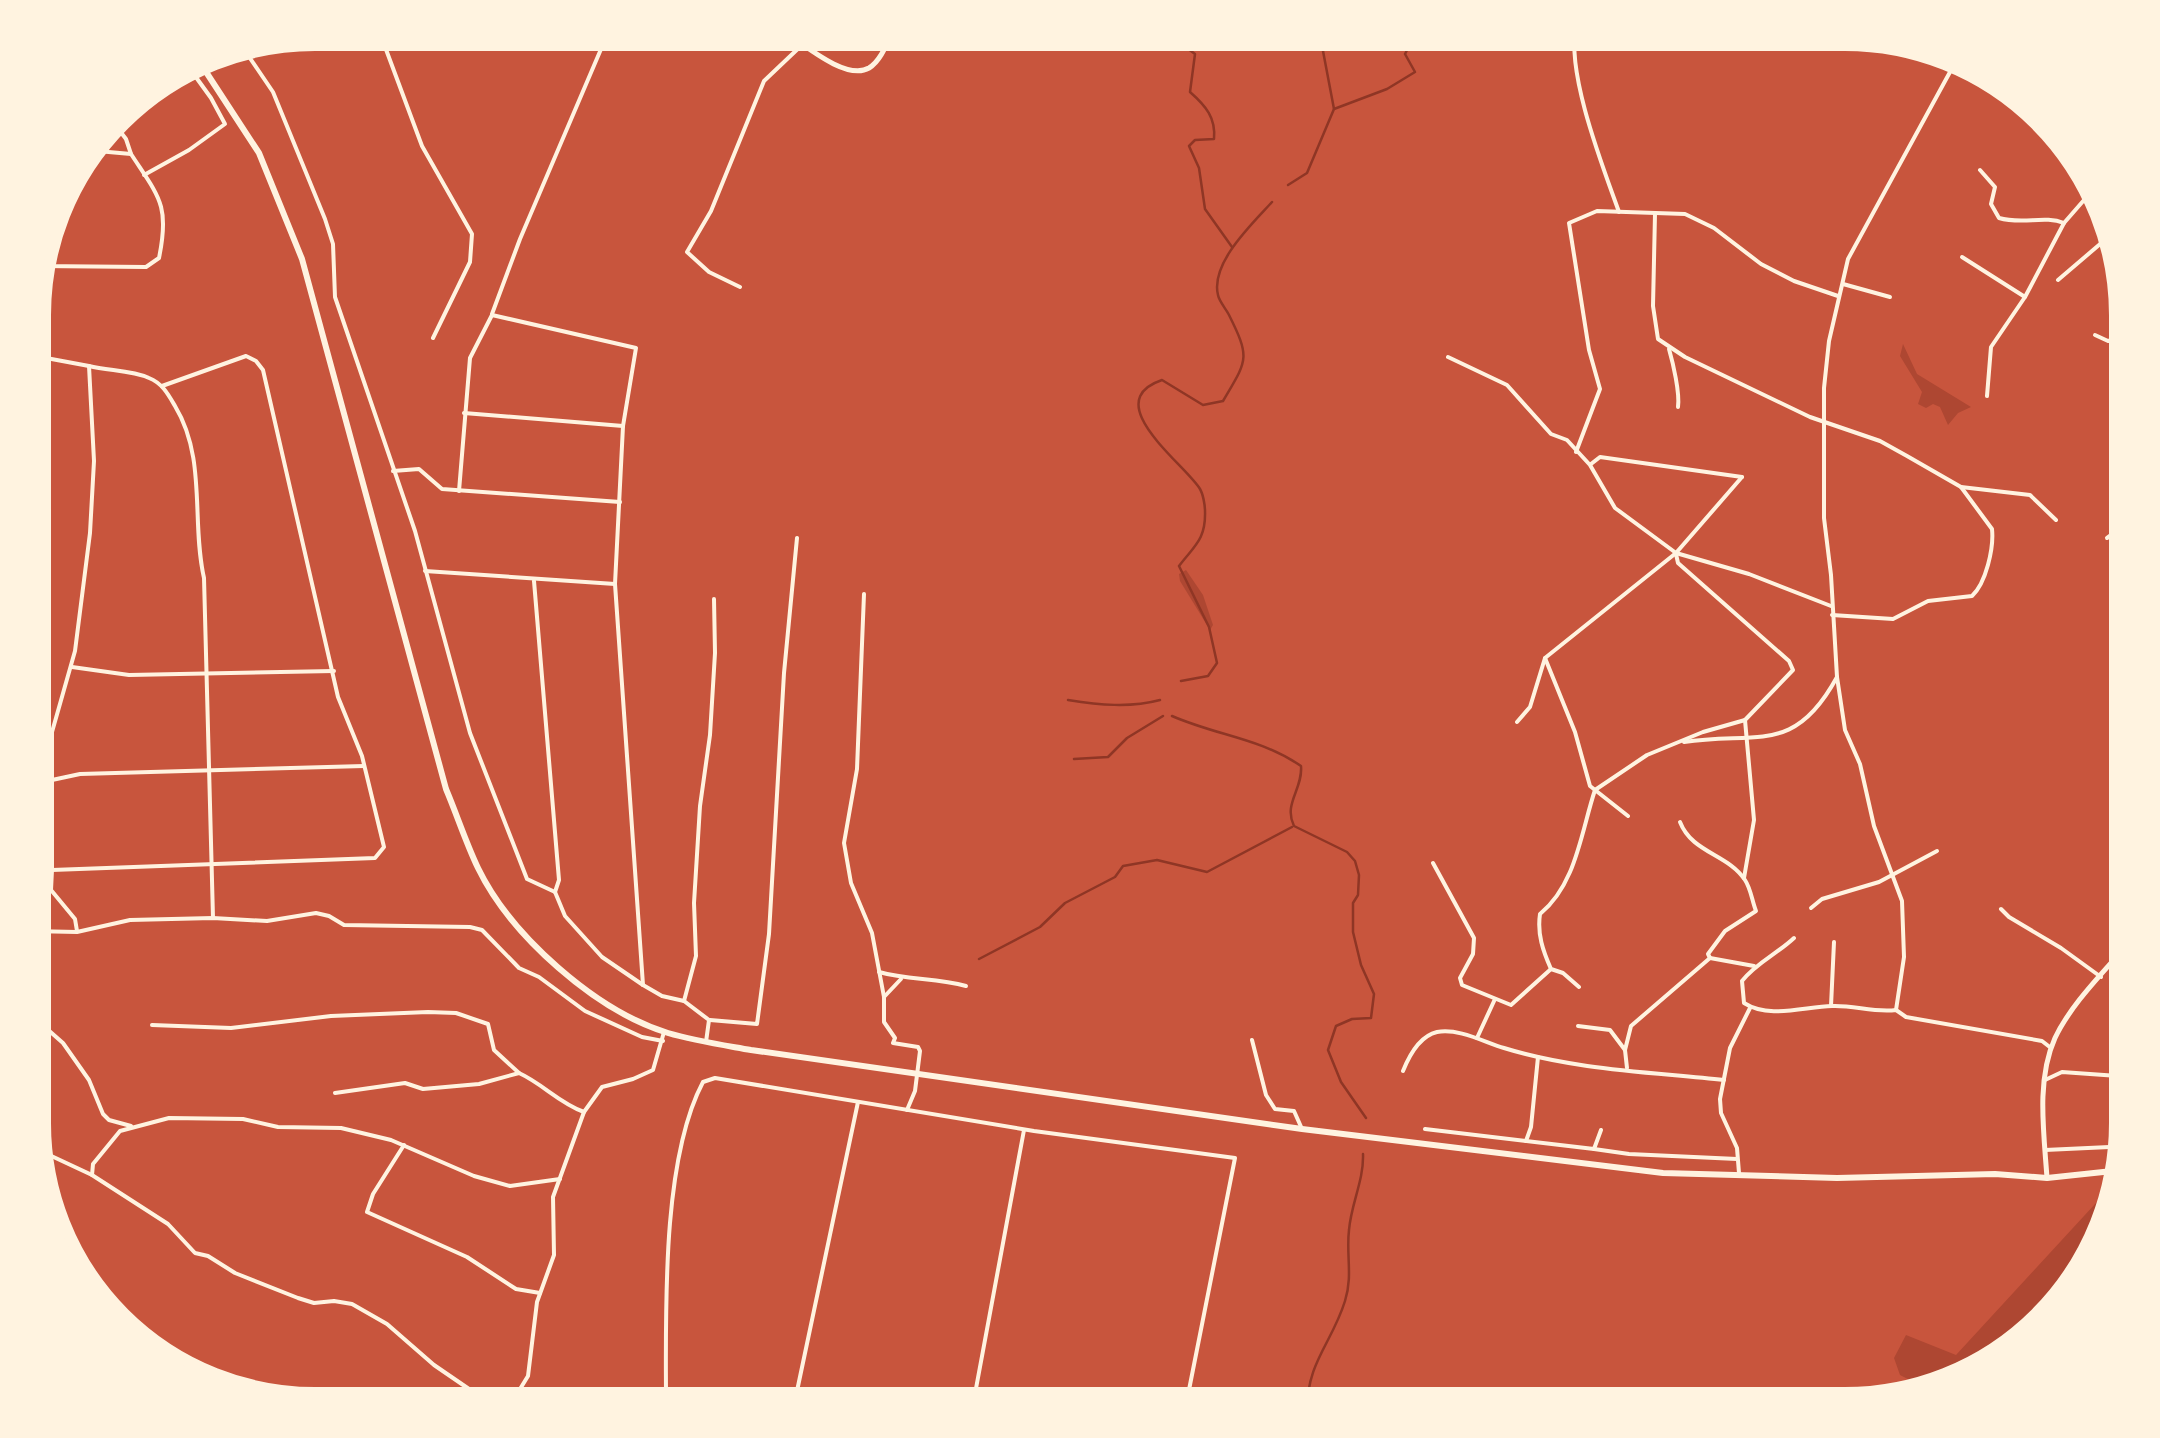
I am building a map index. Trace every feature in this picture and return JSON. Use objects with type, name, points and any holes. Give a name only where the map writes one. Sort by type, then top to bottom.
[{"type":"main road","points":[[808,46],[843,69],[862,70],[870,68],[886,46]]},
{"type":"main road","points":[[205,69],[260,153],[302,259],[446,789],[479,870],[515,922],[552,962],[604,1003],[664,1036],[1302,1129],[1663,1174],[1837,1178],[1995,1174],[2046,1178],[2111,1171]]},
{"type":"main road","points":[[2046,1178],[2045,1080],[2052,1048],[2066,1019],[2114,961]]},
{"type":"street","points":[[1577,45],[1578,70],[1592,133],[1619,212]]},
{"type":"street","points":[[385,46],[422,146],[472,234],[470,262],[433,338]]},
{"type":"street","points":[[459,492],[470,358],[492,314],[520,238],[602,46]]},
{"type":"street","points":[[740,286],[708,272],[687,252],[711,211],[764,81],[801,46]]},
{"type":"street","points":[[247,54],[274,92],[325,219],[333,244],[335,297],[414,531],[470,733],[503,824],[527,880],[555,892]]},
{"type":"street","points":[[1896,1010],[1904,957],[1902,901],[1874,826],[1860,764],[1845,730],[1824,518],[1823,422],[1829,341],[1848,259],[1952,68]]},
{"type":"street","points":[[144,175],[189,150],[224,124],[194,74]]},
{"type":"street","points":[[49,266],[146,268],[159,258],[165,228],[161,201],[119,130]]},
{"type":"street","points":[[102,150],[131,154]]},
{"type":"street","points":[[1980,170],[1995,187],[1991,204],[1999,218],[2028,222],[2052,218],[2064,223]]},
{"type":"street","points":[[1987,396],[1991,347],[2025,297],[2064,223],[2088,198]]},
{"type":"street","points":[[1576,452],[1600,389],[1589,350],[1569,222],[1597,211],[1685,214],[1714,228],[1760,264],[1794,281],[1840,296]]},
{"type":"street","points":[[1655,214],[1653,306],[1658,339],[1823,422],[1880,441],[1960,487],[1977,506],[1993,538],[1978,592],[1972,596],[1928,601],[1893,619],[1832,615]]},
{"type":"street","points":[[2058,280],[2104,240]]},
{"type":"street","points":[[1962,256],[2025,297]]},
{"type":"street","points":[[1842,284],[1890,297]]},
{"type":"street","points":[[492,314],[636,348],[623,426],[614,584],[642,986]]},
{"type":"street","points":[[2095,336],[2108,342],[2114,340]]},
{"type":"street","points":[[1668,346],[1680,393],[1678,407]]},
{"type":"street","points":[[52,870],[375,858],[384,847],[364,766],[338,697],[263,370],[246,356],[162,386]]},
{"type":"street","points":[[1448,357],[1507,385],[1551,434],[1567,440],[1590,465],[1615,508],[1676,553],[1749,574],[1831,606]]},
{"type":"street","points":[[45,358],[148,377],[162,386],[191,435],[201,520],[213,918]]},
{"type":"street","points":[[78,932],[75,919],[51,890],[52,732],[72,667],[90,533],[94,461],[89,366]]},
{"type":"street","points":[[464,413],[623,426]]},
{"type":"street","points":[[1518,722],[1530,707],[1545,658],[1676,553],[1742,477],[1600,457],[1590,465]]},
{"type":"street","points":[[393,471],[419,469],[442,489],[459,492],[620,502]]},
{"type":"street","points":[[1960,487],[2030,495],[2056,520]]},
{"type":"street","points":[[2107,538],[2114,533]]},
{"type":"street","points":[[534,581],[553,787],[559,880],[555,892],[565,916],[602,958],[642,986],[684,1001],[709,1020],[757,1024],[769,934],[784,673],[797,538]]},
{"type":"street","points":[[1578,988],[1563,973],[1552,969],[1543,952],[1538,927],[1540,914],[1556,901],[1568,881],[1594,790],[1648,754],[1745,720],[1792,670],[1789,661],[1678,563],[1676,553]]},
{"type":"street","points":[[424,571],[614,584]]},
{"type":"street","points":[[864,594],[857,768],[844,843],[851,884],[872,933],[884,997],[884,1022],[895,1038],[893,1043],[918,1047],[920,1051],[908,1110]]},
{"type":"street","points":[[684,1001],[696,956],[694,903],[700,806],[710,735],[714,600]]},
{"type":"street","points":[[1545,658],[1575,732],[1590,786],[1628,816]]},
{"type":"street","points":[[72,667],[128,675],[334,671]]},
{"type":"street","points":[[1680,742],[1782,734],[1824,701],[1837,677]]},
{"type":"street","points":[[1744,878],[1754,820],[1745,720]]},
{"type":"street","points":[[52,780],[80,774],[364,766]]},
{"type":"street","points":[[1680,822],[1692,842],[1744,878],[1756,912],[1718,937],[1708,954],[1710,958]]},
{"type":"street","points":[[1811,908],[1822,899],[1851,893],[1893,875],[1937,851]]},
{"type":"street","points":[[1433,863],[1474,938],[1473,954],[1460,978],[1462,985],[1511,1005],[1552,969]]},
{"type":"street","points":[[2002,908],[2008,917],[2062,948],[2101,977]]},
{"type":"street","points":[[45,931],[78,932],[130,920],[213,918],[267,922],[316,914],[344,925],[482,930],[519,968],[539,977],[573,1004],[642,1037],[664,1036],[653,1070],[633,1080],[602,1087],[584,1112],[553,1196],[554,1255],[540,1292],[526,1382],[515,1393]]},
{"type":"street","points":[[1794,938],[1754,966],[1742,981],[1744,1003],[1750,1008],[1756,1011],[1831,1006],[1896,1010],[1906,1017],[2042,1041],[2052,1048]]},
{"type":"street","points":[[1831,1006],[1834,942]]},
{"type":"street","points":[[1710,958],[1754,966]]},
{"type":"street","points":[[1627,1070],[1625,1050],[1632,1026],[1710,958]]},
{"type":"street","points":[[879,972],[966,986]]},
{"type":"street","points":[[884,997],[902,978]]},
{"type":"street","points":[[1477,1038],[1494,999]]},
{"type":"street","points":[[1740,1176],[1720,1099],[1730,1048],[1750,1008]]},
{"type":"street","points":[[152,1024],[232,1028],[330,1016],[456,1013],[488,1024],[494,1050],[518,1073],[554,1094],[565,1106],[584,1112]]},
{"type":"street","points":[[706,1042],[709,1020]]},
{"type":"street","points":[[1578,1026],[1610,1030],[1625,1050]]},
{"type":"street","points":[[45,1027],[63,1043],[89,1080],[103,1114],[109,1120],[130,1126]]},
{"type":"street","points":[[1403,1071],[1408,1058],[1427,1036],[1440,1031],[1597,1068],[1724,1080]]},
{"type":"street","points":[[1252,1040],[1266,1095],[1275,1109],[1294,1111],[1302,1129]]},
{"type":"street","points":[[1525,1143],[1531,1128],[1538,1057]]},
{"type":"street","points":[[2045,1080],[2062,1072],[2114,1076]]},
{"type":"street","points":[[335,1094],[405,1083],[423,1089],[478,1084],[518,1073]]},
{"type":"street","points":[[666,1393],[667,1287],[680,1147],[690,1106],[702,1082],[715,1078],[1024,1130],[1235,1158],[1188,1392]]},
{"type":"street","points":[[797,1393],[858,1102]]},
{"type":"street","points":[[92,1175],[93,1164],[112,1138],[130,1126],[169,1118],[244,1119],[278,1126],[341,1128],[404,1145],[474,1176],[510,1186],[560,1179]]},
{"type":"street","points":[[1425,1129],[1629,1154],[1737,1159]]},
{"type":"street","points":[[975,1393],[1024,1130]]},
{"type":"street","points":[[1594,1149],[1602,1130]]},
{"type":"street","points":[[1462,1150],[1465,1136]]},
{"type":"street","points":[[404,1145],[373,1194],[367,1212],[467,1257],[516,1289],[540,1292]]},
{"type":"street","points":[[2045,1150],[2113,1147]]},
{"type":"street","points":[[47,1154],[92,1175],[168,1224],[195,1253],[298,1298],[314,1303],[334,1300],[352,1304],[387,1324],[434,1365],[478,1393]]},
{"type":"shaded area","points":[[1903,344],[1917,374],[1971,407],[1958,413],[1948,425],[1940,407],[1918,404],[1922,392],[1900,356]]},
{"type":"shaded area","points":[[1186,570],[1203,595],[1213,625],[1210,630],[1180,581],[1179,574]]},
{"type":"shaded area","points":[[2106,1192],[2087,1243],[2070,1273],[2036,1314],[2010,1337],[1980,1357],[1916,1383],[1900,1375],[1894,1358],[1906,1335],[1956,1355]]},
{"type":"waterway","points":[[1183,45],[1195,54],[1190,92],[1209,113],[1214,139],[1195,140],[1189,146],[1199,168],[1205,209],[1232,247]]},
{"type":"waterway","points":[[1327,45],[1323,51],[1334,109]]},
{"type":"waterway","points":[[1288,185],[1307,173],[1334,109],[1387,89],[1415,72],[1405,54],[1410,45]]},
{"type":"waterway","points":[[1181,681],[1208,676],[1217,663],[1209,627],[1179,566],[1201,536],[1204,503],[1192,478],[1151,434],[1139,403],[1144,390],[1162,380],[1203,405],[1223,401],[1241,367],[1243,351],[1219,297],[1220,270],[1244,232],[1272,202]]},
{"type":"waterway","points":[[1068,700],[1114,705],[1160,700]]},
{"type":"waterway","points":[[1074,759],[1108,757],[1127,738],[1163,716]]},
{"type":"waterway","points":[[1172,716],[1270,749],[1301,766],[1291,811],[1294,826],[1347,852],[1355,861],[1359,875],[1358,895],[1353,903],[1353,932],[1361,965],[1374,994],[1371,1018],[1352,1019],[1336,1026],[1328,1050],[1341,1082],[1366,1118]]},
{"type":"waterway","points":[[979,959],[1040,927],[1065,903],[1115,877],[1123,866],[1157,860],[1207,872],[1292,827]]},
{"type":"waterway","points":[[1308,1392],[1347,1292],[1349,1230],[1363,1154]]}]
